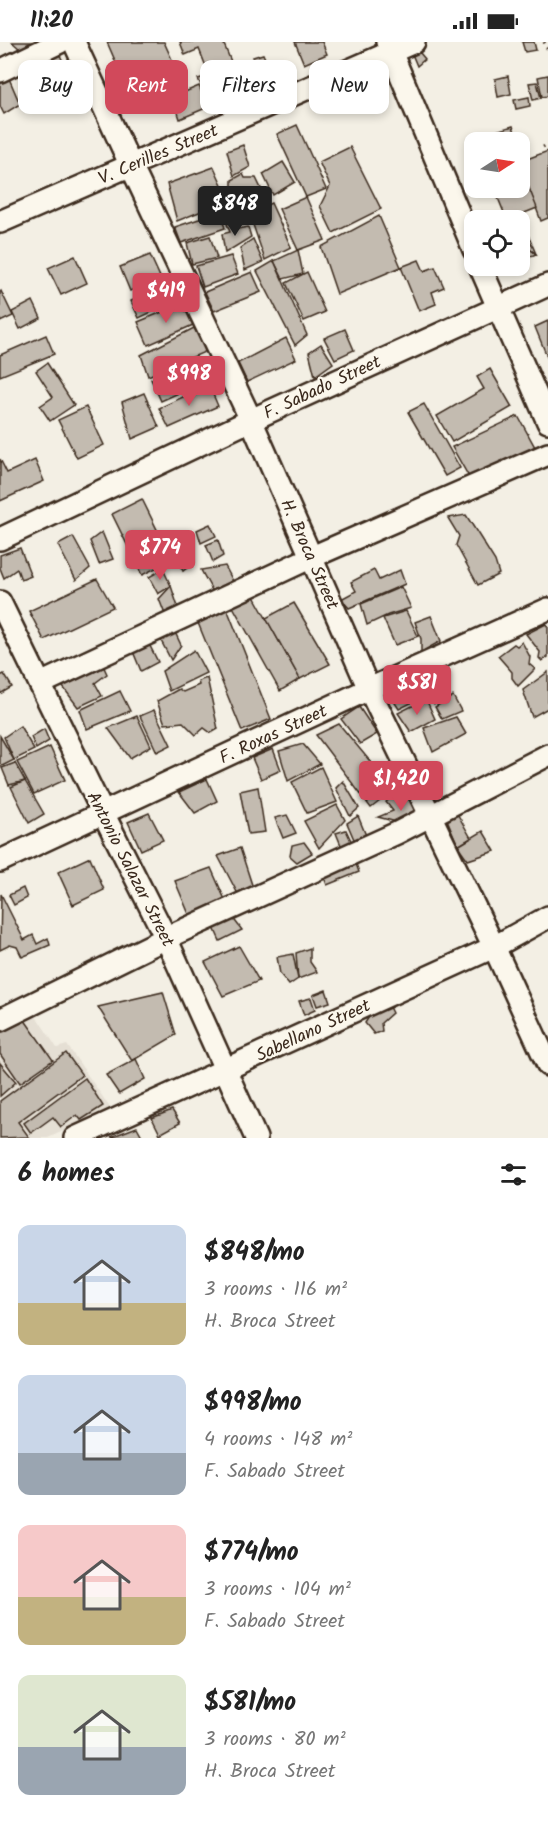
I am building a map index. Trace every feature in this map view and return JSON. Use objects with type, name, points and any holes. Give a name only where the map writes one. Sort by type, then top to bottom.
[{"type":"street","points":[[0,71],[60,42]]},
{"type":"street","name":"H. Broca Street","points":[[74,42],[251,420],[369,689],[494,947],[548,1065]]},
{"type":"street","name":"V. Cerilles Street","points":[[0,222],[131,166],[390,47],[414,42]]},
{"type":"street","points":[[390,47],[464,226]]},
{"type":"street","points":[[484,276],[548,422]]},
{"type":"street","name":"F. Sabado Street","points":[[0,539],[251,420],[548,285]]},
{"type":"street","points":[[40,684],[312,557],[548,454]]},
{"type":"street","name":"Antonio Salazar Street","points":[[0,602],[166,938],[256,1138]]},
{"type":"street","name":"F. Roxas Street","points":[[0,861],[369,689],[548,609]]},
{"type":"street","points":[[0,1020],[166,938],[321,869],[548,755]]},
{"type":"street","name":"Sabellano Street","points":[[75,1138],[494,947],[548,917]]},
{"type":"path","points":[[544,42],[548,50]]},
{"type":"path","points":[[543,147],[548,144]]},
{"type":"shaded area","points":[[27,1011],[38,1019],[57,1048],[67,1045],[111,1109],[48,1138],[0,1138],[0,1024]]},
{"type":"building","points":[[12,42],[37,42],[20,49]]},
{"type":"building","points":[[107,42],[164,42],[172,60],[115,60]]},
{"type":"building","points":[[180,42],[223,42],[230,60],[203,60],[199,49],[185,55]]},
{"type":"building","points":[[295,42],[322,42],[327,54],[304,64]]},
{"type":"building","points":[[522,42],[534,42],[536,50],[525,52]]},
{"type":"building","points":[[56,47],[62,60],[34,60],[33,58]]},
{"type":"building","points":[[420,53],[425,59],[417,66],[412,54]]},
{"type":"building","points":[[263,54],[266,60],[254,60],[253,57]]},
{"type":"building","points":[[548,75],[548,96],[542,97],[538,77]]},
{"type":"building","points":[[8,76],[18,99],[18,105],[4,114],[0,106],[0,80]]},
{"type":"building","points":[[508,76],[511,94],[498,97],[495,79]]},
{"type":"building","points":[[537,82],[541,98],[533,100],[529,83]]},
{"type":"building","points":[[199,86],[200,110],[180,119],[178,114],[188,114],[188,91]]},
{"type":"building","points":[[529,97],[530,106],[516,109],[514,100]]},
{"type":"building","points":[[297,125],[326,189],[306,197],[277,134]]},
{"type":"building","points":[[513,126],[515,132],[493,132]]},
{"type":"building","points":[[243,145],[250,167],[234,176],[227,151]]},
{"type":"building","points":[[350,147],[381,209],[333,233],[320,206],[330,186],[319,162]]},
{"type":"building","points":[[548,151],[548,218],[541,221],[530,192],[530,158]]},
{"type":"building","points":[[283,162],[295,182],[273,195],[263,174]]},
{"type":"building","points":[[214,167],[229,200],[177,221],[167,184]]},
{"type":"building","points":[[243,174],[245,178],[256,178],[266,199],[232,203],[232,180]]},
{"type":"building","points":[[530,190],[537,208],[530,211],[503,210],[498,198],[530,198]]},
{"type":"building","points":[[306,197],[325,240],[298,250],[279,209]]},
{"type":"building","points":[[271,203],[291,247],[265,260],[249,213]]},
{"type":"building","points":[[246,205],[252,222],[239,226],[233,210]]},
{"type":"building","points":[[220,212],[225,228],[181,243],[175,227]]},
{"type":"building","points":[[379,216],[401,267],[337,294],[321,247]]},
{"type":"building","points":[[233,221],[238,229],[248,227],[251,237],[225,253],[222,234],[230,232],[227,224]]},
{"type":"building","points":[[210,236],[217,258],[192,264],[187,243]]},
{"type":"building","points":[[253,239],[263,262],[245,270],[240,248]]},
{"type":"building","points":[[530,240],[536,254],[530,249]]},
{"type":"building","points":[[298,250],[303,274],[283,279],[274,261]]},
{"type":"building","points":[[150,255],[160,277],[130,291],[120,267]]},
{"type":"building","points":[[75,256],[87,283],[61,295],[48,268]]},
{"type":"building","points":[[231,256],[238,274],[203,287],[196,266]]},
{"type":"building","points":[[419,260],[424,271],[435,267],[444,287],[432,292],[436,304],[419,311],[401,267]]},
{"type":"building","points":[[274,261],[307,335],[295,345],[257,271]]},
{"type":"building","points":[[252,272],[261,292],[214,311],[205,292]]},
{"type":"building","points":[[307,272],[325,312],[304,321],[286,283]]},
{"type":"building","points":[[165,284],[177,300],[139,318],[131,301]]},
{"type":"building","points":[[0,292],[13,316],[0,322]]},
{"type":"building","points":[[33,301],[41,318],[20,329],[12,312]]},
{"type":"building","points":[[184,303],[193,325],[148,345],[138,322]]},
{"type":"building","points":[[548,321],[548,359],[535,327]]},
{"type":"building","points":[[194,328],[207,351],[148,376],[141,355]]},
{"type":"building","points":[[345,329],[354,350],[335,359],[324,338]]},
{"type":"building","points":[[46,335],[54,354],[0,376],[0,355]]},
{"type":"building","points":[[286,338],[296,359],[247,382],[238,363]]},
{"type":"building","points":[[321,344],[333,363],[315,376],[309,352]]},
{"type":"building","points":[[190,361],[201,383],[161,401],[151,379]]},
{"type":"building","points":[[47,363],[74,405],[50,421],[40,406],[53,397],[36,371]]},
{"type":"building","points":[[490,369],[512,407],[452,442],[437,416],[484,389],[477,377]]},
{"type":"building","points":[[209,385],[218,406],[169,428],[159,408]]},
{"type":"building","points":[[144,393],[159,427],[132,439],[122,402]]},
{"type":"building","points":[[424,404],[460,468],[445,476],[408,412]]},
{"type":"building","points":[[86,407],[104,445],[77,458],[58,420]]},
{"type":"building","points":[[518,416],[536,449],[469,477],[452,447]]},
{"type":"building","points":[[0,459],[7,473],[35,460],[44,481],[0,501]]},
{"type":"building","points":[[142,499],[172,560],[142,575],[112,514]]},
{"type":"building","points":[[466,515],[495,561],[499,574],[478,585],[456,545],[459,536],[448,518]]},
{"type":"building","points":[[210,524],[216,536],[201,543],[197,530]]},
{"type":"building","points":[[102,532],[113,559],[99,564],[90,541]]},
{"type":"building","points":[[73,537],[90,568],[76,580],[58,545]]},
{"type":"building","points":[[218,540],[223,556],[213,562],[206,545]]},
{"type":"building","points":[[183,545],[192,564],[183,571],[171,548]]},
{"type":"building","points":[[20,548],[31,576],[21,580],[17,569],[4,578],[0,568],[0,555]]},
{"type":"building","points":[[225,566],[234,583],[214,594],[201,570]]},
{"type":"building","points":[[163,569],[171,586],[158,594],[149,577]]},
{"type":"building","points":[[374,570],[379,580],[400,570],[405,584],[349,608],[341,599],[356,591],[351,582]]},
{"type":"building","points":[[97,579],[113,607],[44,640],[29,611]]},
{"type":"building","points":[[171,586],[179,610],[166,617],[159,599]]},
{"type":"building","points":[[401,587],[411,608],[367,625],[361,604]]},
{"type":"building","points":[[251,591],[300,679],[280,691],[231,603]]},
{"type":"building","points":[[294,603],[330,664],[300,679],[266,618]]},
{"type":"building","points":[[226,606],[271,719],[242,731],[196,618]]},
{"type":"building","points":[[406,611],[418,636],[395,645],[383,618]]},
{"type":"building","points":[[431,616],[441,641],[421,652],[421,639],[415,622]]},
{"type":"building","points":[[546,624],[548,627],[548,657],[542,661],[539,658],[540,652],[526,634]]},
{"type":"building","points":[[173,628],[181,645],[171,660],[157,633]]},
{"type":"building","points":[[147,640],[158,662],[141,671],[132,649]]},
{"type":"building","points":[[522,642],[530,657],[529,664],[535,669],[518,686],[512,678],[512,672],[498,656],[514,644],[517,646]]},
{"type":"building","points":[[194,650],[206,673],[169,691],[162,671]]},
{"type":"building","points":[[102,663],[107,674],[95,683],[102,696],[78,707],[60,683]]},
{"type":"building","points":[[438,669],[449,694],[434,704],[418,679]]},
{"type":"building","points":[[548,672],[548,708],[532,717],[523,690]]},
{"type":"building","points":[[4,674],[12,687],[0,694],[0,676]]},
{"type":"building","points":[[207,678],[218,729],[211,733],[204,728],[196,735],[183,722],[165,724],[157,701],[179,689],[183,692],[199,685],[198,681]]},
{"type":"building","points":[[414,681],[423,697],[399,709],[388,692]]},
{"type":"building","points":[[120,691],[130,711],[87,729],[80,710]]},
{"type":"building","points":[[453,696],[461,711],[442,719],[435,707]]},
{"type":"building","points":[[426,699],[435,719],[411,732],[398,713]]},
{"type":"building","points":[[359,707],[377,734],[360,744],[341,719]]},
{"type":"building","points":[[154,710],[171,745],[157,752],[140,716]]},
{"type":"building","points":[[137,716],[151,746],[130,758],[108,728]]},
{"type":"building","points":[[456,717],[466,734],[433,752],[424,728]]},
{"type":"building","points":[[339,724],[394,790],[371,808],[316,735]]},
{"type":"building","points":[[20,726],[34,750],[14,760],[4,737]]},
{"type":"building","points":[[44,729],[49,741],[36,749],[31,737]]},
{"type":"building","points":[[0,736],[14,760],[0,767]]},
{"type":"building","points":[[303,744],[320,764],[288,781],[279,751]]},
{"type":"building","points":[[50,747],[65,780],[34,794],[17,762]]},
{"type":"building","points":[[273,749],[281,770],[261,779],[252,758]]},
{"type":"building","points":[[15,763],[25,781],[9,785],[2,768]]},
{"type":"building","points":[[321,767],[337,802],[307,813],[292,782]]},
{"type":"building","points":[[207,779],[217,801],[195,813],[179,792]]},
{"type":"building","points":[[25,781],[44,814],[29,823],[11,787]]},
{"type":"building","points":[[343,781],[359,808],[350,816],[336,788]]},
{"type":"building","points":[[258,787],[265,832],[248,834],[240,791]]},
{"type":"building","points":[[396,793],[404,801],[410,798],[420,821],[395,830],[393,821],[378,817],[393,811],[386,802]]},
{"type":"building","points":[[337,805],[345,820],[319,848],[304,821]]},
{"type":"building","points":[[454,808],[471,838],[458,846],[444,812]]},
{"type":"building","points":[[149,813],[163,840],[141,850],[128,822]]},
{"type":"building","points":[[287,815],[296,833],[283,838],[275,818]]},
{"type":"building","points":[[358,816],[367,838],[356,844],[347,823]]},
{"type":"building","points":[[346,830],[353,845],[343,850],[336,833]]},
{"type":"building","points":[[483,831],[495,851],[468,860],[458,846]]},
{"type":"building","points":[[304,842],[312,853],[297,862],[290,856],[292,845]]},
{"type":"building","points":[[240,848],[253,888],[239,896],[218,856]]},
{"type":"building","points":[[353,856],[359,872],[327,885],[321,869]]},
{"type":"building","points":[[90,857],[104,890],[73,905],[58,872]]},
{"type":"building","points":[[211,868],[226,902],[191,919],[175,881]]},
{"type":"building","points":[[23,888],[27,898],[14,905],[9,895]]},
{"type":"building","points":[[1,894],[24,940],[33,935],[37,944],[48,938],[50,945],[22,957],[17,947],[10,945],[0,950]]},
{"type":"building","points":[[229,913],[242,930],[220,941],[211,921]]},
{"type":"building","points":[[239,946],[259,981],[223,996],[205,962]]},
{"type":"building","points":[[310,948],[310,962],[317,972],[298,979],[296,953]]},
{"type":"building","points":[[293,954],[298,979],[289,985],[280,974],[277,957]]},
{"type":"building","points":[[326,990],[330,1002],[317,1006],[313,995]]},
{"type":"building","points":[[163,992],[176,1035],[132,1061],[98,1007]]},
{"type":"building","points":[[311,998],[315,1010],[304,1015],[299,1001]]},
{"type":"building","points":[[388,1005],[392,1013],[381,1023],[382,1031],[374,1034],[365,1023],[372,1012]]},
{"type":"building","points":[[22,1016],[53,1060],[20,1083],[0,1054],[0,1032]]},
{"type":"building","points":[[66,1053],[82,1075],[18,1122],[29,1137],[0,1138],[0,1101]]},
{"type":"building","points":[[136,1059],[145,1079],[119,1094],[106,1075]]},
{"type":"building","points":[[0,1063],[16,1082],[0,1096]]},
{"type":"building","points":[[85,1078],[103,1106],[81,1120],[77,1115],[61,1127],[53,1117],[31,1133],[24,1123]]},
{"type":"building","points":[[172,1110],[180,1123],[160,1134],[152,1118]]},
{"type":"building","points":[[137,1127],[143,1138],[111,1137]]}]
